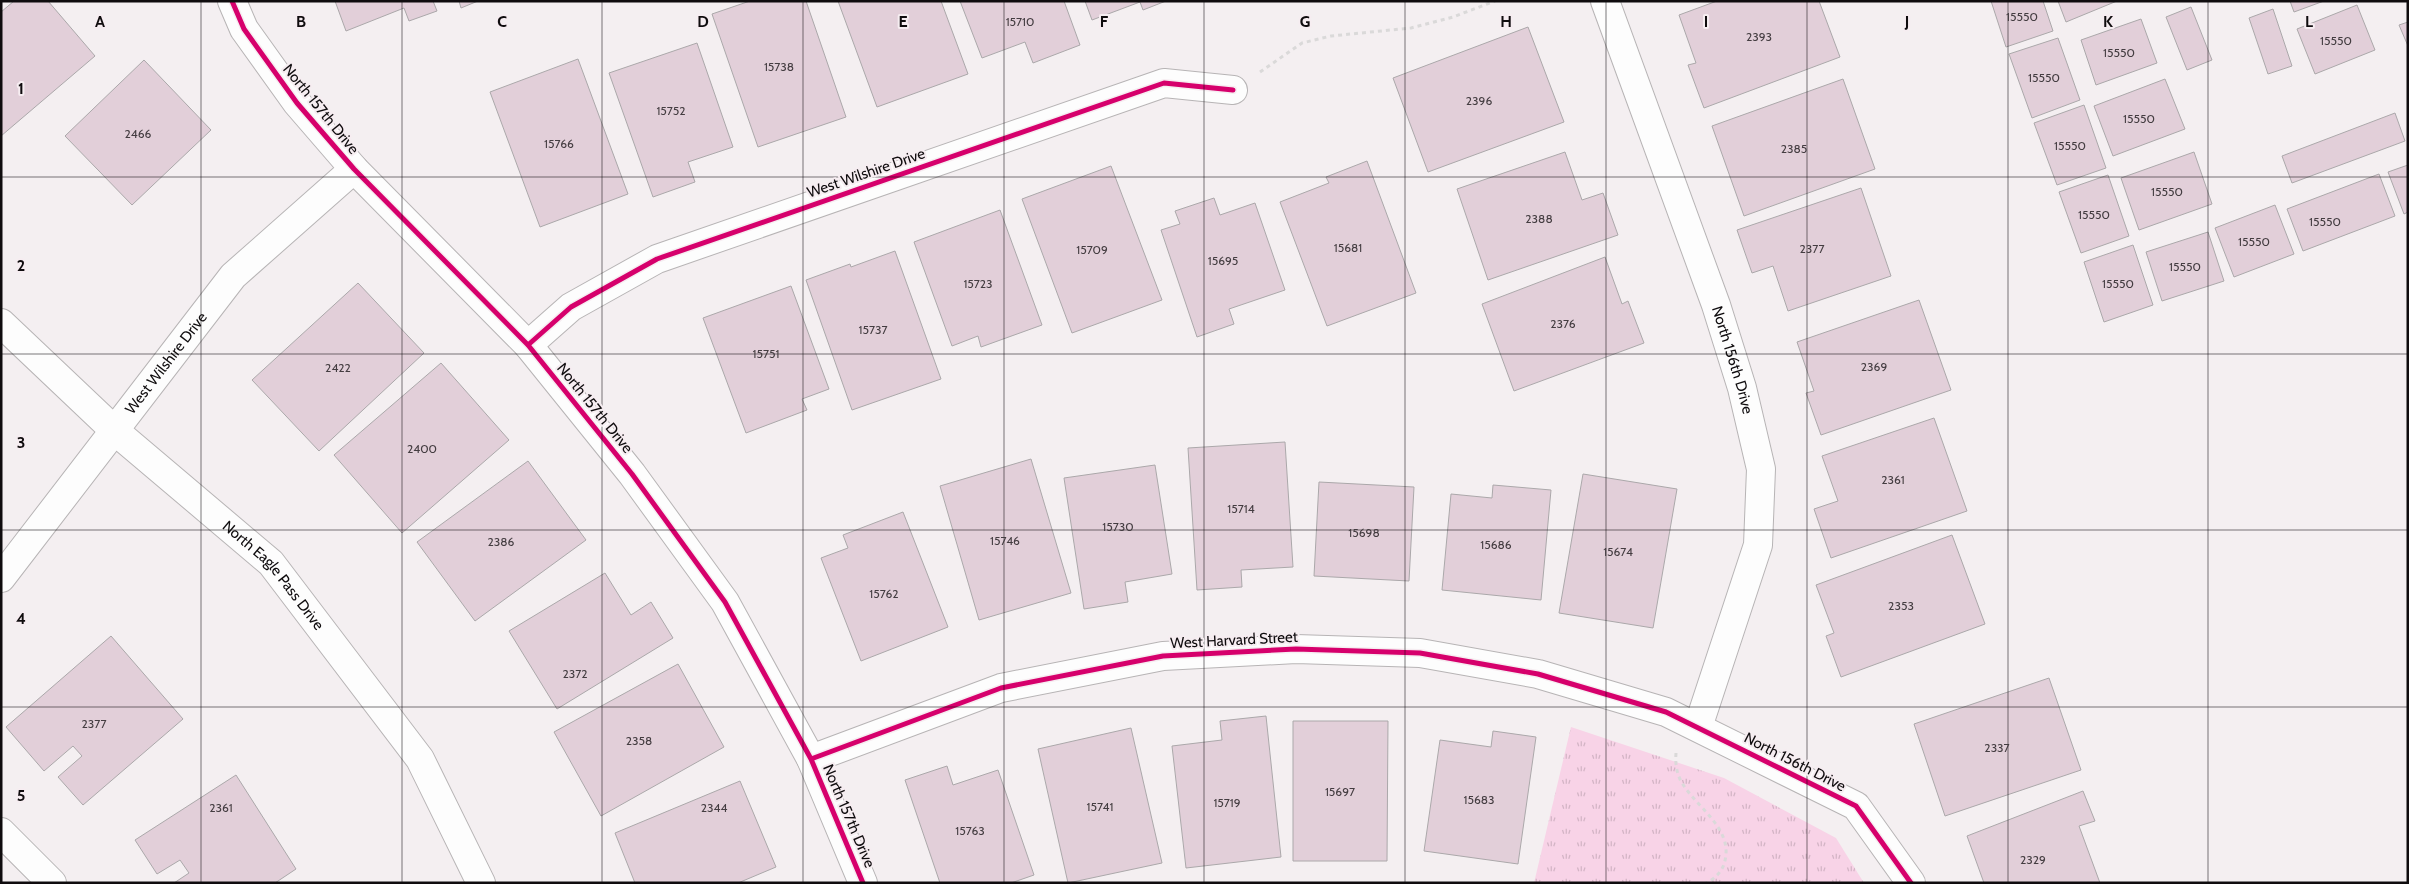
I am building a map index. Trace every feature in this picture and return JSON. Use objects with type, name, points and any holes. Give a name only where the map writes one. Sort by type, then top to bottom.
[{"type":"street","name":"North 157th Drive","points":[[232,1],[244,29],[297,104],[354,169],[528,345],[632,474],[725,602],[811,759],[863,883]]},
{"type":"street","name":"North 156th Drive","points":[[1605,1],[1716,305],[1742,388],[1761,469],[1758,545],[1683,720],[1856,806],[1911,883]]},
{"type":"street","name":"West Wilshire Drive","points":[[528,345],[571,308],[657,259],[1164,83],[1233,90]]},
{"type":"street","name":"West Wilshire Drive","points":[[1,578],[233,276],[354,169]]},
{"type":"street","name":"North Eagle Pass Drive","points":[[1,323],[115,431],[271,563],[420,759],[481,883]]},
{"type":"street","name":"West Harvard Street","points":[[811,759],[1001,688],[1163,656],[1296,650],[1420,653],[1538,674],[1683,720]]},
{"type":"street","points":[[1,832],[52,883]]},
{"type":"path","points":[[1233,90],[1302,44],[1331,36],[1412,28],[1453,17],[1495,1]]},
{"type":"path","points":[[1683,720],[1676,754],[1676,769],[1683,785],[1718,826],[1725,842],[1726,858],[1721,871],[1706,883]]},
{"type":"green space","points":[[1571,727],[1724,778],[1836,838],[1864,883],[1534,883]]},
{"type":"building","points":[[14,1],[48,1],[95,56],[1,136],[1,12]]},
{"type":"building","points":[[335,1],[433,1],[437,11],[409,21],[404,8],[346,31]]},
{"type":"building","points":[[459,1],[478,1],[461,8]]},
{"type":"building","points":[[750,1],[806,1],[846,117],[758,147],[712,14]]},
{"type":"building","points":[[838,1],[941,1],[968,74],[877,107]]},
{"type":"building","points":[[960,1],[1064,1],[1080,45],[1033,63],[1025,42],[982,58]]},
{"type":"building","points":[[1085,1],[1166,1],[1143,10],[1140,2],[1092,20]]},
{"type":"building","points":[[1717,1],[1819,1],[1840,57],[1704,108],[1688,65],[1696,63],[1679,15]]},
{"type":"building","points":[[1991,1],[2043,1],[2053,31],[2006,47]]},
{"type":"building","points":[[2058,1],[2117,1],[2066,22]]},
{"type":"building","points":[[2290,1],[2324,1],[2294,12]]},
{"type":"building","points":[[2357,5],[2375,50],[2315,74],[2297,29]]},
{"type":"building","points":[[2191,7],[2212,60],[2187,70],[2166,17]]},
{"type":"building","points":[[2273,9],[2292,66],[2268,74],[2249,18]]},
{"type":"building","points":[[2141,19],[2157,63],[2096,85],[2081,40]]},
{"type":"building","points":[[2408,22],[2408,46],[2399,25]]},
{"type":"building","points":[[1528,27],[1564,122],[1428,172],[1393,78]]},
{"type":"building","points":[[2058,38],[2080,100],[2032,118],[2009,54]]},
{"type":"building","points":[[697,43],[733,147],[688,162],[695,182],[653,197],[609,73]]},
{"type":"building","points":[[578,59],[628,194],[540,227],[490,92]]},
{"type":"building","points":[[144,60],[211,130],[132,205],[65,136]]},
{"type":"building","points":[[1843,79],[1875,169],[1744,216],[1712,126]]},
{"type":"building","points":[[2165,79],[2185,129],[2113,156],[2094,106]]},
{"type":"building","points":[[2084,105],[2106,168],[2057,185],[2034,123]]},
{"type":"building","points":[[2395,113],[2405,141],[2292,183],[2282,156]]},
{"type":"building","points":[[1565,152],[1582,200],[1603,193],[1618,235],[1488,280],[1457,189]]},
{"type":"building","points":[[2194,152],[2212,204],[2139,230],[2121,178]]},
{"type":"building","points":[[1367,161],[1416,293],[1327,326],[1280,202],[1329,183],[1326,177]]},
{"type":"building","points":[[2408,165],[2408,212],[2404,214],[2388,172]]},
{"type":"building","points":[[1111,166],[1162,300],[1072,333],[1022,199]]},
{"type":"building","points":[[2379,174],[2395,216],[2303,251],[2287,209]]},
{"type":"building","points":[[2108,175],[2129,236],[2081,253],[2059,192]]},
{"type":"building","points":[[1861,188],[1891,276],[1788,311],[1773,266],[1752,273],[1737,230]]},
{"type":"building","points":[[1214,198],[1220,215],[1255,203],[1285,290],[1229,309],[1234,324],[1197,337],[1161,230],[1180,224],[1175,211]]},
{"type":"building","points":[[2275,205],[2294,254],[2234,277],[2215,228]]},
{"type":"building","points":[[1000,210],[1042,325],[981,347],[978,336],[952,346],[914,242]]},
{"type":"building","points":[[2208,232],[2224,281],[2162,301],[2146,252]]},
{"type":"building","points":[[2133,245],[2153,305],[2104,322],[2084,262]]},
{"type":"building","points":[[895,251],[941,379],[852,410],[806,280],[850,264],[851,267]]},
{"type":"building","points":[[1605,257],[1622,304],[1628,301],[1644,343],[1514,391],[1482,304]]},
{"type":"building","points":[[358,283],[424,353],[319,451],[252,380]]},
{"type":"building","points":[[791,286],[829,389],[802,399],[807,410],[746,433],[703,318]]},
{"type":"building","points":[[1919,300],[1951,390],[1821,435],[1806,393],[1814,391],[1797,342]]},
{"type":"building","points":[[441,363],[509,440],[402,533],[334,455]]},
{"type":"building","points":[[1934,418],[1967,511],[1831,558],[1814,509],[1838,501],[1822,456]]},
{"type":"building","points":[[1285,442],[1293,567],[1241,570],[1242,587],[1197,590],[1188,448]]},
{"type":"building","points":[[1031,459],[1071,593],[979,620],[940,486]]},
{"type":"building","points":[[528,461],[586,540],[475,621],[417,542]]},
{"type":"building","points":[[1155,465],[1172,574],[1125,582],[1128,602],[1084,609],[1064,478]]},
{"type":"building","points":[[1583,474],[1677,489],[1653,628],[1559,613]]},
{"type":"building","points":[[1319,482],[1414,487],[1409,581],[1314,576]]},
{"type":"building","points":[[1493,485],[1551,490],[1541,600],[1442,590],[1451,494],[1492,498]]},
{"type":"building","points":[[903,512],[948,627],[861,661],[821,558],[848,548],[843,535]]},
{"type":"building","points":[[1952,535],[1985,624],[1841,677],[1826,636],[1834,633],[1816,585]]},
{"type":"building","points":[[605,573],[631,615],[651,602],[673,638],[557,709],[509,631]]},
{"type":"building","points":[[111,636],[183,719],[83,805],[58,777],[82,756],[73,746],[44,771],[6,727]]},
{"type":"building","points":[[678,664],[724,747],[601,816],[554,732]]},
{"type":"building","points":[[2049,678],[2081,770],[1945,816],[1914,724]]},
{"type":"building","points":[[1266,716],[1281,857],[1186,868],[1172,746],[1222,740],[1220,721]]},
{"type":"building","points":[[1293,721],[1388,721],[1387,861],[1293,861]]},
{"type":"building","points":[[1131,728],[1162,863],[1068,883],[1038,749]]},
{"type":"building","points":[[1493,731],[1536,737],[1518,864],[1424,851],[1440,740],[1491,747]]},
{"type":"building","points":[[947,766],[953,785],[998,770],[1034,875],[1011,883],[940,883],[905,780]]},
{"type":"building","points":[[236,775],[296,869],[275,883],[174,883],[189,873],[180,860],[157,874],[135,840]]},
{"type":"building","points":[[740,781],[776,867],[738,883],[635,883],[615,833]]},
{"type":"building","points":[[2083,791],[2095,821],[2079,826],[2100,883],[1984,883],[1967,836]]},
{"type":"cycle path","points":[[232,1],[244,29],[297,103],[354,169],[528,345],[632,474],[725,602],[811,759],[863,883]]},
{"type":"cycle path","points":[[528,345],[571,307],[657,259],[1164,83],[1233,90]]},
{"type":"cycle path","points":[[811,759],[1001,688],[1163,656],[1296,649],[1420,653],[1538,674],[1666,712],[1856,806],[1911,883]]}]
